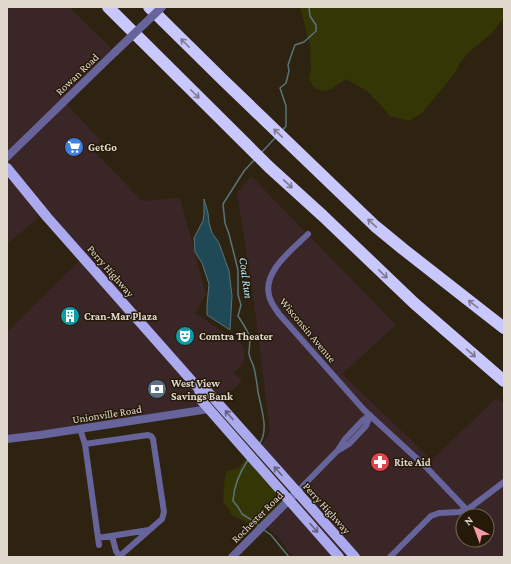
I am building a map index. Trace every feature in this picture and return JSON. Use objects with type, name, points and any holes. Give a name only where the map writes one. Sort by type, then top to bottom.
[{"type":"highway","points":[[108,7],[269,167],[414,303],[504,381]]},
{"type":"highway","points":[[149,7],[375,226],[504,328]]},
{"type":"main road","name":"Perry Highway","points":[[7,168],[47,217],[199,389],[209,393],[355,557]]},
{"type":"main road","name":"Perry Highway","points":[[199,389],[201,400],[339,557]]},
{"type":"street","name":"Rowan Road","points":[[7,157],[162,7]]},
{"type":"street","name":"Wisconsin Avenue","points":[[308,234],[276,266],[268,285],[268,293],[271,302],[279,314],[358,404],[426,467],[465,508]]},
{"type":"street","name":"Unionville Road","points":[[7,439],[209,409]]},
{"type":"street","points":[[298,492],[338,450],[348,444],[366,426],[370,415]]},
{"type":"street","points":[[80,429],[85,444],[99,545]]},
{"type":"street","points":[[85,444],[148,435],[153,439],[164,515],[162,519],[121,555],[116,551],[112,536]]},
{"type":"street","points":[[470,508],[504,482]]},
{"type":"street","name":"Rochester Road","points":[[232,557],[298,492]]},
{"type":"street","points":[[390,557],[433,515],[455,512]]},
{"type":"street","points":[[98,538],[150,530]]},
{"type":"shaded area","points":[[7,7],[69,7],[115,52],[65,102],[101,141],[93,150],[142,201],[180,198],[206,294],[195,313],[242,344],[245,353],[243,363],[234,373],[242,381],[218,404],[209,409],[7,439],[7,332],[83,257],[44,213],[7,244]]},
{"type":"shaded area","points":[[300,7],[504,7],[504,18],[490,35],[470,51],[460,63],[455,73],[422,113],[408,121],[390,116],[367,91],[346,79],[331,89],[325,91],[317,89],[313,86],[309,79],[311,68],[310,46]]},
{"type":"shaded area","points":[[251,176],[396,325],[342,374],[432,460],[496,398],[504,403],[504,557],[293,557],[278,537],[264,525],[297,492],[259,449],[270,432],[252,286],[237,193]]},
{"type":"shaded area","points":[[249,454],[289,500],[260,529],[232,515],[223,501],[225,475],[228,471],[240,466]]},
{"type":"water","points":[[204,199],[212,233],[219,243],[229,271],[232,296],[230,330],[207,315],[209,284],[202,263],[195,252],[194,238],[203,221]]},
{"type":"waterway","name":"Coal Run","points":[[283,130],[286,126],[286,106],[280,88],[286,83],[289,71],[288,65],[295,45],[304,42],[316,31],[316,25],[310,16],[309,7]]},
{"type":"waterway","name":"Coal Run","points":[[261,153],[276,137]]},
{"type":"waterway","name":"Coal Run","points":[[254,160],[244,171],[223,204],[225,223],[238,270],[238,295],[241,305],[238,316],[250,337],[249,355],[255,371],[264,418],[264,431],[260,443]]},
{"type":"waterway","name":"Coal Run","points":[[248,460],[238,479],[234,490],[233,501],[242,514],[259,526]]},
{"type":"waterway","name":"Coal Run","points":[[264,530],[271,535],[289,557]]},
{"type":"place","name":"GetGo","points":[[74,147]]},
{"type":"place","name":"Cran-Mar Plaza","points":[[70,316]]},
{"type":"place","name":"Comtra Theater","points":[[185,336]]},
{"type":"place","name":"West View Savings Bank","points":[[157,389]]},
{"type":"place","name":"Rite Aid","points":[[380,462]]}]
